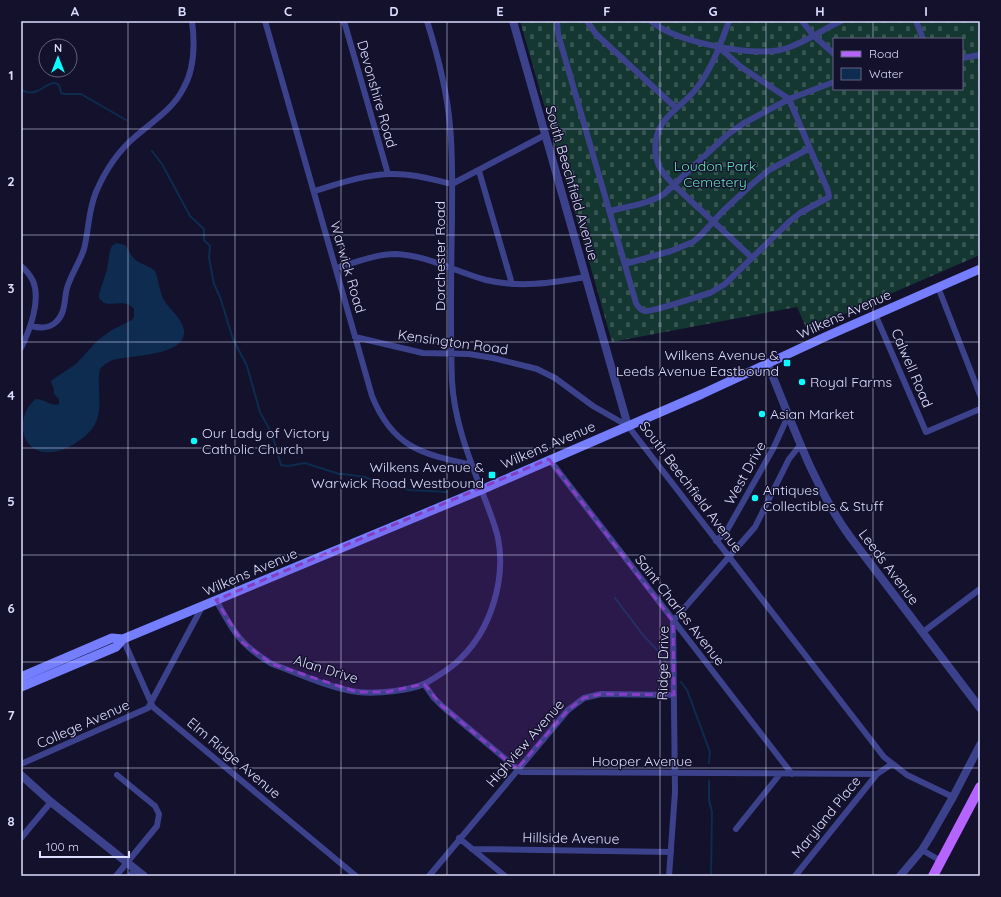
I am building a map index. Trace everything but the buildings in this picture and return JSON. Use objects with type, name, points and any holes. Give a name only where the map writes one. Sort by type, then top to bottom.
[{"type":"main road","name":"Wilkens Avenue","points":[[21,687],[116,647],[123,639],[481,490],[768,365],[875,314],[980,269]]},
{"type":"main road","name":"Wilkens Avenue","points":[[21,676],[112,638],[123,639]]},
{"type":"main road","points":[[933,876],[980,787]]},
{"type":"street","points":[[30,326],[40,328],[51,326],[61,316],[64,309],[67,290],[83,250],[91,204],[98,188],[111,164],[125,146],[166,110],[183,90],[190,72],[193,58],[192,21]]},
{"type":"street","name":"Warwick Road","points":[[265,21],[372,396],[383,419],[401,439],[420,451],[430,455],[472,465]]},
{"type":"street","name":"Devonshire Road","points":[[344,21],[388,174]]},
{"type":"street","name":"Dorchester Road","points":[[427,21],[441,72],[447,101],[452,150],[452,383],[461,433],[481,490]]},
{"type":"street","name":"South Beechfield Avenue","points":[[513,21],[628,426],[877,749],[892,764],[912,778],[953,797]]},
{"type":"street","points":[[557,21],[558,34],[638,308],[647,311],[718,289],[790,221],[800,213],[829,197],[789,99],[741,67],[719,47]]},
{"type":"street","points":[[587,21],[596,34],[676,108]]},
{"type":"street","points":[[651,21],[666,31],[682,38],[719,47],[759,51],[780,50],[802,42],[841,21]]},
{"type":"street","points":[[729,21],[708,71],[695,91],[668,116],[658,133],[655,151],[661,168],[674,185],[751,257]]},
{"type":"street","points":[[802,21],[813,36],[833,53]]},
{"type":"street","points":[[916,21],[923,38]]},
{"type":"street","points":[[963,58],[980,55]]},
{"type":"street","points":[[609,211],[659,197],[727,136],[744,123],[789,99],[833,82]]},
{"type":"street","points":[[314,191],[358,179],[388,174],[416,176],[452,184],[545,135]]},
{"type":"street","points":[[625,264],[671,251],[693,242],[751,184],[769,170],[810,148]]},
{"type":"street","points":[[479,171],[512,284]]},
{"type":"street","points":[[336,268],[382,255],[395,254],[421,258],[485,280],[512,284],[549,283],[586,277]]},
{"type":"street","points":[[21,266],[30,276],[35,288],[35,306],[30,326],[21,348]]},
{"type":"street","points":[[938,287],[980,395]]},
{"type":"street","name":"Calwell Road","points":[[875,314],[926,432],[980,409]]},
{"type":"street","name":"Kensington Road","points":[[355,337],[424,353],[469,354],[493,358],[537,369],[555,378],[593,406],[628,426]]},
{"type":"street","name":"Leeds Avenue","points":[[768,365],[822,491],[839,521],[980,708]]},
{"type":"street","name":"West Drive","points":[[716,541],[730,526],[773,449],[789,414]]},
{"type":"street","name":"Ridge Drive","points":[[669,876],[675,792],[673,621],[755,527],[789,459],[801,444]]},
{"type":"street","name":"Saint Charles Avenue","points":[[549,460],[792,774]]},
{"type":"street","name":"Alan Drive","points":[[216,600],[233,631],[242,642],[252,651],[272,664],[341,688],[357,692],[387,692],[424,684],[460,659],[477,639],[485,625],[491,608],[498,579],[500,551],[494,524],[481,490]]},
{"type":"street","points":[[922,632],[980,589]]},
{"type":"street","points":[[151,702],[202,607]]},
{"type":"street","name":"Elm Ridge Avenue","points":[[123,639],[153,707],[356,876]]},
{"type":"street","points":[[424,684],[428,692],[442,706],[517,769]]},
{"type":"street","name":"Highview Avenue","points":[[429,876],[459,838],[568,710],[584,698],[601,694],[674,695]]},
{"type":"street","name":"College Avenue","points":[[21,764],[148,708],[151,702]]},
{"type":"street","points":[[900,876],[922,850],[953,797],[980,745]]},
{"type":"street","points":[[877,774],[892,764]]},
{"type":"street","name":"Hooper Avenue","points":[[517,769],[521,772],[877,774]]},
{"type":"street","points":[[736,829],[780,774]]},
{"type":"street","name":"Maryland Place","points":[[794,876],[877,774]]},
{"type":"street","points":[[21,775],[51,802],[144,876]]},
{"type":"street","points":[[116,876],[157,826],[159,814],[155,806],[117,775]]},
{"type":"street","points":[[21,838],[51,802]]},
{"type":"street","points":[[459,838],[505,876]]},
{"type":"street","name":"Hillside Avenue","points":[[472,849],[671,852]]},
{"type":"street","points":[[922,850],[941,861]]},
{"type":"street","points":[[130,876],[135,869]]},
{"type":"highlighted area","points":[[549,459],[673,621],[674,695],[601,694],[584,698],[568,710],[517,769],[442,706],[424,684],[387,692],[357,692],[272,664],[242,642],[216,600]]},
{"type":"green space","name":"Loudon Park Cemetery","points":[[520,21],[980,21],[980,255],[807,330],[797,307],[612,342]]},
{"type":"water","points":[[116,243],[125,245],[135,259],[155,271],[164,300],[179,319],[183,327],[184,331],[182,340],[176,346],[167,350],[121,358],[106,364],[100,369],[99,411],[98,417],[91,430],[87,435],[71,446],[54,452],[42,452],[32,447],[24,436],[23,422],[27,409],[31,403],[36,399],[56,405],[59,404],[59,399],[54,394],[54,389],[51,382],[52,380],[76,364],[98,340],[112,330],[132,320],[134,317],[134,309],[131,306],[124,303],[104,303],[99,298],[107,270],[110,250]]},
{"type":"waterway","points":[[21,90],[33,92],[54,83],[60,87],[61,93],[81,94],[126,120]]},
{"type":"waterway","points":[[152,151],[162,164],[190,216],[204,229],[204,240],[210,246],[209,258],[214,284],[220,297],[233,339],[247,366],[260,412],[272,434],[281,465],[288,466],[305,463],[339,474],[365,477],[381,484],[398,484],[408,490],[447,492]]},
{"type":"waterway","points":[[615,598],[668,665]]},
{"type":"waterway","points":[[681,682],[687,690],[710,752],[709,763]]},
{"type":"waterway","points":[[709,781],[709,800],[712,812],[711,876]]},
{"type":"place","name":"Wilkens Avenue & Leeds Avenue Eastbound","points":[[787,363]]},
{"type":"place","name":"Royal Farms","points":[[802,382]]},
{"type":"place","name":"Asian Market","points":[[762,414]]},
{"type":"place","name":"Our Lady of Victory Catholic Church","points":[[194,441]]},
{"type":"place","name":"Wilkens Avenue & Warwick Road Westbound","points":[[492,475]]},
{"type":"place","name":"Antiques Collectibles & Stuff","points":[[755,498]]}]
